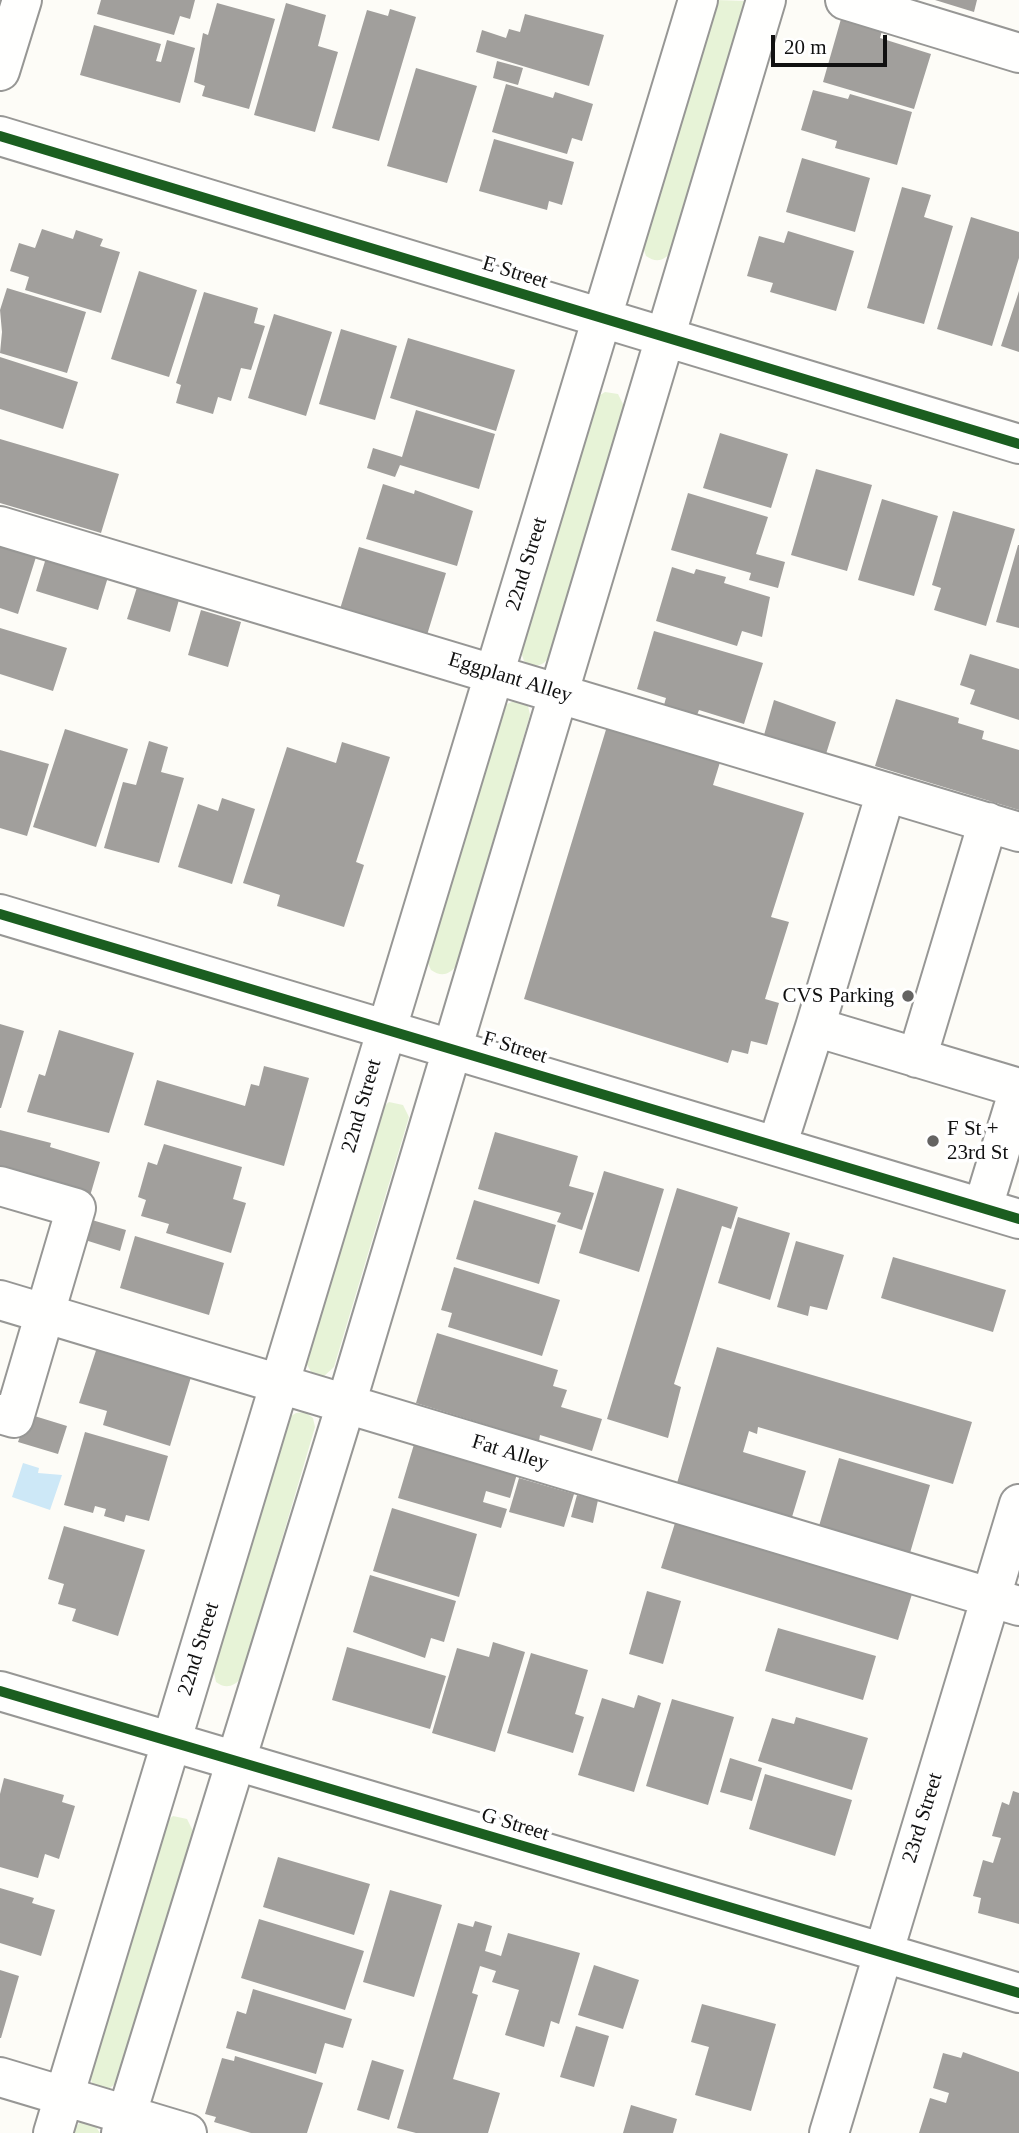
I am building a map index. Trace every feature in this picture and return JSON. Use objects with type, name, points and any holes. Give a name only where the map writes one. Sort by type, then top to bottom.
[{"type":"street","points":[[0,71],[22,0]]},
{"type":"street","name":"22nd Street","points":[[53,2133],[698,0]]},
{"type":"street","points":[[124,2124],[346,1404],[766,0]]},
{"type":"street","points":[[845,0],[1019,53]]},
{"type":"street","name":"E Street","points":[[0,136],[1019,444]]},
{"type":"street","name":"Eggplant Alley","points":[[0,526],[1003,827]]},
{"type":"street","points":[[777,1146],[886,792]]},
{"type":"street","points":[[917,1058],[1003,827]]},
{"type":"street","name":"F Street","points":[[0,914],[1019,1219]]},
{"type":"street","points":[[815,1027],[1019,1088],[983,1207]]},
{"type":"street","points":[[0,1186],[76,1208],[14,1418],[0,1414]]},
{"type":"street","name":"Fat Alley","points":[[0,1300],[1005,1602]]},
{"type":"street","name":"23rd Street","points":[[829,2133],[883,1953],[1005,1602],[1019,1504]]},
{"type":"street","name":"G Street","points":[[0,1691],[1019,1993]]},
{"type":"street","points":[[0,2077],[64,2096],[124,2124],[187,2133]]},
{"type":"green space","points":[[716,0],[746,1],[671,252],[663,259],[653,260],[646,256],[643,247]]},
{"type":"green space","points":[[605,392],[618,394],[624,406],[549,657],[541,665],[531,665],[524,661],[521,652],[597,397]]},
{"type":"green space","points":[[516,700],[528,706],[530,715],[456,966],[448,973],[438,974],[431,970],[427,961],[503,706]]},
{"type":"green space","points":[[389,1102],[403,1105],[409,1117],[334,1367],[323,1377],[313,1375],[306,1363],[382,1108]]},
{"type":"green space","points":[[305,1412],[313,1418],[315,1427],[241,1678],[232,1685],[223,1686],[216,1682],[213,1668],[288,1418]]},
{"type":"green space","points":[[173,1816],[187,1819],[193,1831],[118,2082],[107,2090],[93,2086],[90,2076],[166,1822]]},
{"type":"green space","points":[[81,2121],[94,2124],[100,2133],[71,2133]]},
{"type":"water","points":[[23,1463],[39,1468],[38,1473],[62,1475],[50,1510],[12,1497]]},
{"type":"building","points":[[101,0],[195,0],[190,19],[180,16],[174,35],[97,14]]},
{"type":"building","points":[[935,0],[977,0],[974,12]]},
{"type":"building","points":[[217,3],[275,19],[249,109],[202,96],[205,86],[194,82],[203,33],[208,35]]},
{"type":"building","points":[[286,3],[326,15],[318,46],[338,52],[315,132],[254,115]]},
{"type":"building","points":[[390,9],[416,17],[379,141],[332,128],[367,10],[388,16]]},
{"type":"building","points":[[525,14],[604,35],[589,86],[476,52],[482,30],[506,38],[509,29],[520,32]]},
{"type":"building","points":[[841,19],[882,31],[880,38],[931,54],[914,109],[823,82]]},
{"type":"building","points":[[94,25],[161,44],[156,61],[161,62],[167,40],[195,48],[180,103],[80,75]]},
{"type":"building","points":[[497,61],[523,68],[518,85],[493,78]]},
{"type":"building","points":[[416,68],[477,86],[447,183],[387,166]]},
{"type":"building","points":[[506,84],[553,98],[555,92],[593,104],[582,141],[572,138],[567,154],[492,132]]},
{"type":"building","points":[[813,90],[848,99],[850,94],[912,112],[897,165],[835,148],[837,141],[801,130]]},
{"type":"building","points":[[494,139],[574,162],[562,205],[549,201],[547,210],[479,191]]},
{"type":"building","points":[[802,158],[870,178],[855,232],[786,212]]},
{"type":"building","points":[[902,187],[931,195],[924,217],[953,226],[924,324],[867,308]]},
{"type":"building","points":[[971,217],[1019,232],[1019,258],[992,346],[937,329]]},
{"type":"building","points":[[42,229],[73,239],[76,230],[103,239],[100,246],[120,252],[101,313],[25,290],[29,277],[10,271],[19,243],[35,248]]},
{"type":"building","points":[[788,231],[854,251],[836,311],[770,292],[773,283],[747,276],[759,236],[784,243]]},
{"type":"building","points":[[139,271],[197,290],[169,377],[111,359]]},
{"type":"building","points":[[7,288],[86,312],[67,373],[0,353],[0,310]]},
{"type":"building","points":[[1019,291],[1019,352],[1001,346]]},
{"type":"building","points":[[204,292],[258,308],[254,323],[265,326],[251,370],[241,368],[231,401],[218,397],[213,414],[176,403],[181,385],[176,383]]},
{"type":"building","points":[[274,314],[332,332],[306,416],[248,398]]},
{"type":"building","points":[[341,329],[397,346],[375,420],[319,404]]},
{"type":"building","points":[[408,338],[515,370],[496,431],[390,398]]},
{"type":"building","points":[[0,357],[78,382],[63,429],[0,409]]},
{"type":"building","points":[[416,410],[495,434],[479,489],[400,465],[395,477],[367,468],[373,448],[402,457]]},
{"type":"building","points":[[720,433],[788,454],[771,508],[703,488]]},
{"type":"building","points":[[0,439],[119,474],[101,533],[0,503]]},
{"type":"building","points":[[816,469],[872,485],[847,571],[791,555]]},
{"type":"building","points":[[383,484],[414,494],[415,490],[473,511],[457,566],[366,539]]},
{"type":"building","points":[[688,493],[768,517],[756,554],[785,562],[778,588],[749,580],[751,573],[671,550]]},
{"type":"building","points":[[882,499],[938,516],[914,596],[858,580]]},
{"type":"building","points":[[953,511],[1015,529],[986,626],[934,610],[941,588],[932,585]]},
{"type":"building","points":[[1019,545],[1019,628],[996,622]]},
{"type":"building","points":[[0,546],[36,557],[18,614],[0,608]]},
{"type":"building","points":[[359,547],[446,573],[427,635],[340,609]]},
{"type":"building","points":[[46,558],[108,577],[98,610],[36,591]]},
{"type":"building","points":[[672,567],[694,574],[696,569],[726,577],[724,583],[770,597],[762,637],[742,631],[737,646],[656,621]]},
{"type":"building","points":[[138,584],[180,596],[170,632],[127,619]]},
{"type":"building","points":[[201,610],[241,622],[228,667],[188,655]]},
{"type":"building","points":[[0,628],[67,648],[53,691],[0,674]]},
{"type":"building","points":[[654,631],[763,663],[744,724],[699,710],[697,715],[664,705],[666,698],[637,689]]},
{"type":"building","points":[[970,654],[1019,669],[1019,720],[970,704],[975,690],[960,685]]},
{"type":"building","points":[[896,699],[959,718],[958,723],[984,731],[982,739],[1019,750],[1019,810],[875,766]]},
{"type":"building","points":[[774,700],[836,722],[826,754],[764,735]]},
{"type":"building","points":[[608,723],[721,759],[713,785],[804,813],[771,917],[789,922],[765,999],[779,1003],[767,1045],[751,1041],[748,1054],[732,1050],[728,1063],[524,999]]},
{"type":"building","points":[[65,729],[128,749],[96,847],[33,827]]},
{"type":"building","points":[[149,741],[168,747],[161,772],[184,778],[159,863],[104,848],[123,782],[136,785]]},
{"type":"building","points":[[342,742],[390,757],[356,862],[364,865],[344,927],[277,906],[280,895],[243,883],[287,747],[336,763]]},
{"type":"building","points":[[0,750],[49,764],[27,836],[0,828]]},
{"type":"building","points":[[222,798],[255,809],[232,884],[178,867],[198,804],[218,811]]},
{"type":"building","points":[[0,1024],[24,1031],[1,1108],[0,1108]]},
{"type":"building","points":[[59,1030],[134,1053],[109,1133],[27,1112],[39,1074],[45,1076]]},
{"type":"building","points":[[264,1066],[309,1078],[284,1166],[144,1125],[157,1080],[245,1106],[251,1084],[259,1086]]},
{"type":"building","points":[[0,1130],[51,1143],[50,1147],[100,1162],[90,1196],[0,1169]]},
{"type":"building","points":[[495,1132],[578,1156],[569,1186],[594,1193],[582,1230],[557,1222],[561,1213],[478,1189]]},
{"type":"building","points":[[164,1144],[242,1167],[233,1199],[246,1203],[231,1253],[166,1233],[169,1224],[141,1216],[146,1200],[138,1197],[148,1162],[157,1165]]},
{"type":"building","points":[[604,1171],[664,1189],[639,1272],[579,1253]]},
{"type":"building","points":[[677,1188],[738,1207],[731,1229],[722,1226],[674,1384],[681,1387],[668,1438],[607,1419]]},
{"type":"building","points":[[474,1200],[556,1225],[539,1284],[456,1259]]},
{"type":"building","points":[[738,1217],[790,1233],[770,1300],[718,1283]]},
{"type":"building","points":[[92,1220],[126,1230],[120,1251],[85,1240]]},
{"type":"building","points":[[135,1236],[224,1263],[209,1315],[120,1288]]},
{"type":"building","points":[[796,1241],[844,1255],[827,1310],[810,1306],[808,1316],[777,1307]]},
{"type":"building","points":[[893,1257],[1006,1290],[993,1332],[881,1298]]},
{"type":"building","points":[[454,1267],[560,1300],[542,1356],[448,1327],[452,1313],[441,1310]]},
{"type":"building","points":[[437,1333],[558,1370],[553,1386],[567,1390],[561,1407],[602,1419],[592,1451],[540,1435],[539,1441],[416,1403]]},
{"type":"building","points":[[101,1335],[195,1364],[170,1446],[103,1425],[107,1411],[79,1403]]},
{"type":"building","points":[[717,1347],[972,1422],[953,1484],[758,1427],[757,1434],[749,1431],[743,1452],[806,1471],[792,1517],[677,1483]]},
{"type":"building","points":[[28,1414],[67,1426],[58,1454],[18,1442]]},
{"type":"building","points":[[85,1432],[168,1456],[149,1521],[126,1515],[124,1522],[104,1516],[106,1509],[95,1506],[93,1513],[64,1505]]},
{"type":"building","points":[[415,1441],[519,1467],[510,1498],[486,1491],[483,1502],[507,1509],[501,1528],[398,1498]]},
{"type":"building","points":[[839,1458],[930,1485],[910,1553],[819,1526]]},
{"type":"building","points":[[519,1478],[574,1494],[564,1527],[509,1512]]},
{"type":"building","points":[[577,1495],[598,1500],[593,1523],[571,1517]]},
{"type":"building","points":[[392,1508],[477,1534],[459,1597],[373,1571]]},
{"type":"building","points":[[675,1523],[912,1594],[898,1640],[661,1568]]},
{"type":"building","points":[[64,1526],[145,1550],[118,1636],[72,1621],[76,1609],[58,1604],[64,1584],[48,1579]]},
{"type":"building","points":[[370,1575],[456,1601],[444,1642],[431,1638],[425,1658],[353,1632]]},
{"type":"building","points":[[647,1591],[681,1601],[663,1664],[629,1654]]},
{"type":"building","points":[[778,1628],[876,1656],[863,1700],[765,1671]]},
{"type":"building","points":[[493,1642],[525,1652],[495,1752],[432,1733],[457,1648],[489,1657]]},
{"type":"building","points":[[347,1647],[446,1676],[430,1729],[332,1700]]},
{"type":"building","points":[[531,1653],[588,1670],[575,1714],[584,1717],[573,1753],[507,1733]]},
{"type":"building","points":[[638,1695],[661,1703],[634,1792],[578,1775],[602,1698],[634,1708]]},
{"type":"building","points":[[672,1699],[734,1717],[708,1805],[646,1786]]},
{"type":"building","points":[[796,1717],[868,1738],[852,1790],[758,1761],[772,1718],[794,1724]]},
{"type":"building","points":[[730,1758],[762,1768],[752,1801],[720,1792]]},
{"type":"building","points":[[765,1774],[852,1800],[835,1856],[749,1829]]},
{"type":"building","points":[[4,1778],[64,1795],[62,1802],[75,1806],[59,1859],[45,1854],[38,1878],[0,1867],[0,1794]]},
{"type":"building","points":[[1013,1791],[1019,1793],[1019,1924],[978,1913],[981,1898],[973,1896],[983,1860],[993,1863],[1001,1838],[992,1836],[1002,1802],[1009,1805]]},
{"type":"building","points":[[278,1857],[370,1884],[354,1935],[263,1907]]},
{"type":"building","points":[[0,1888],[34,1898],[32,1903],[55,1910],[41,1956],[0,1943]]},
{"type":"building","points":[[390,1890],[442,1905],[414,1997],[363,1982]]},
{"type":"building","points":[[259,1919],[364,1951],[345,2010],[241,1978]]},
{"type":"building","points":[[475,1921],[492,1926],[485,1951],[501,1956],[508,1933],[580,1953],[559,2024],[551,2021],[544,2047],[505,2035],[519,1990],[492,1982],[496,1971],[480,1966],[472,1993],[478,1995],[453,2079],[500,2093],[488,2133],[416,2133],[397,2128],[458,1923],[473,1927]]},
{"type":"building","points":[[594,1965],[639,1980],[623,2029],[578,2015]]},
{"type":"building","points":[[0,1970],[19,1976],[1,2038],[0,2038]]},
{"type":"building","points":[[253,1989],[352,2019],[343,2048],[325,2043],[316,2074],[226,2048],[237,2011],[246,2014]]},
{"type":"building","points":[[702,2004],[776,2024],[751,2111],[695,2095],[709,2047],[691,2042]]},
{"type":"building","points":[[576,2026],[609,2036],[594,2087],[560,2077]]},
{"type":"building","points":[[963,2052],[1019,2072],[1019,2133],[919,2133],[930,2098],[946,2103],[949,2093],[933,2088],[943,2053],[961,2058]]},
{"type":"building","points":[[235,2056],[323,2083],[307,2133],[251,2133],[214,2122],[216,2117],[205,2114],[222,2058],[234,2061]]},
{"type":"building","points":[[372,2060],[404,2070],[389,2120],[357,2110]]},
{"type":"building","points":[[631,2105],[677,2119],[673,2133],[623,2133]]},
{"type":"cycle path","points":[[0,136],[1019,444]]},
{"type":"cycle path","points":[[0,914],[1019,1219]]},
{"type":"cycle path","points":[[0,1691],[1019,1993]]},
{"type":"place","name":"CVS Parking","points":[[908,996]]},
{"type":"place","name":"F St + 23rd St","points":[[933,1141]]}]
